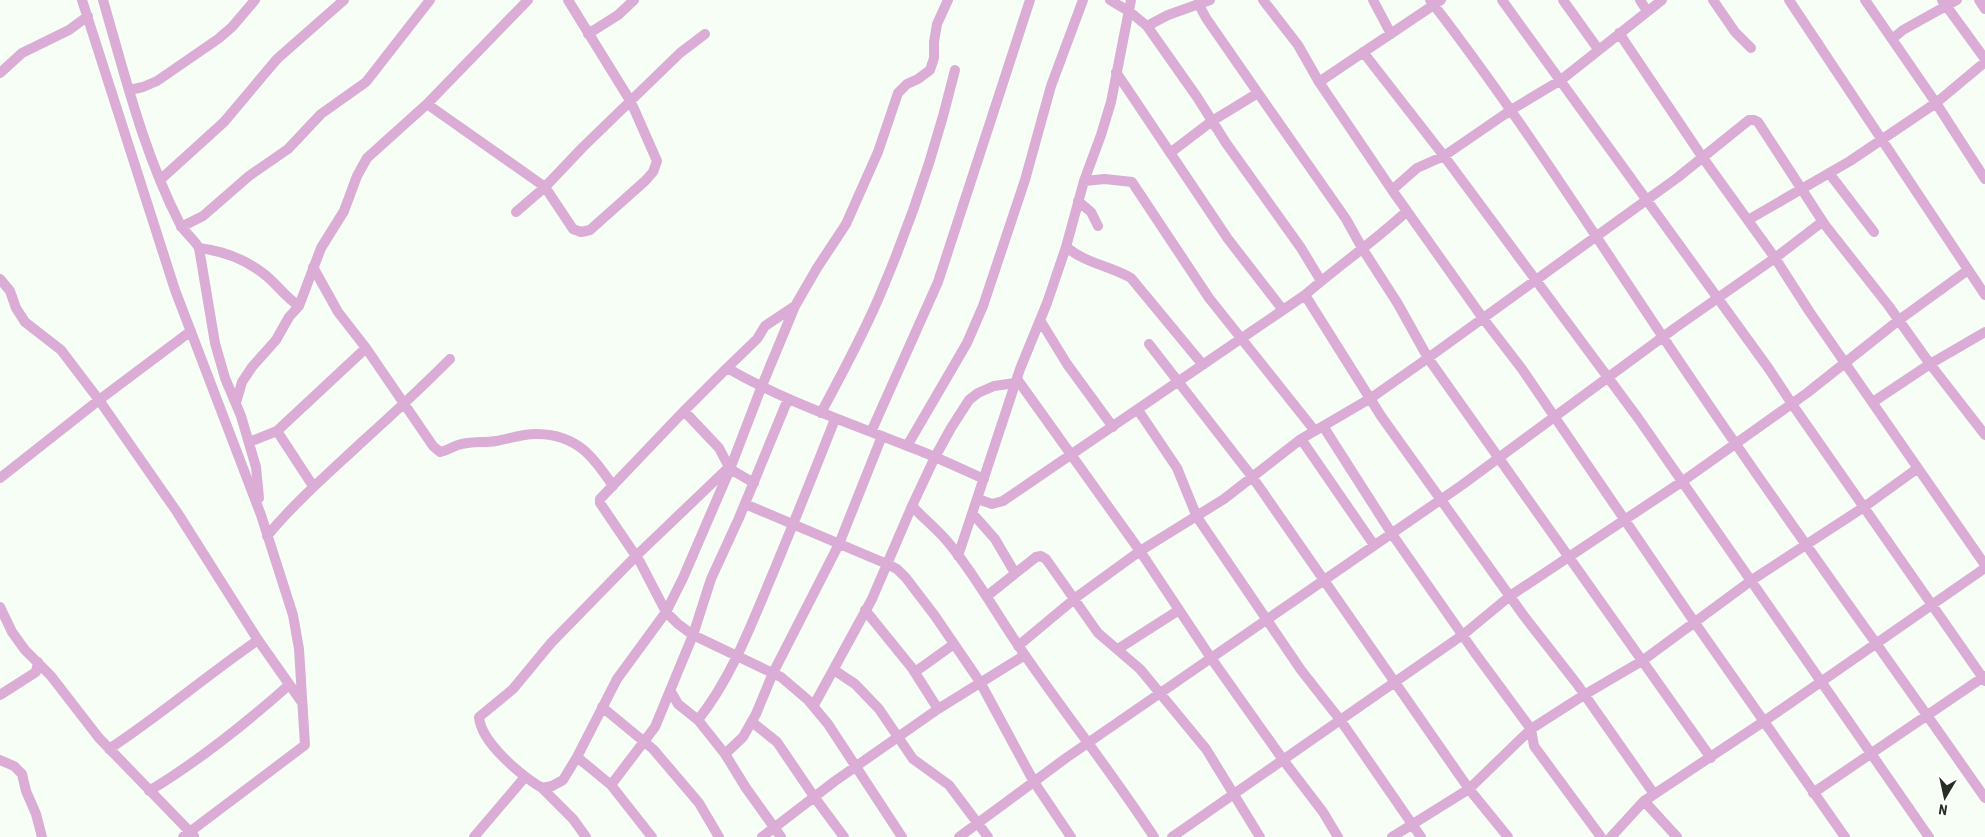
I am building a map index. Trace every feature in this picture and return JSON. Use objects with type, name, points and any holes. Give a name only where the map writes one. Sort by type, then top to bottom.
[{"type":"street","points":[[0,607],[12,632],[37,667],[51,676],[109,749],[189,835],[305,745],[299,649],[293,615],[261,515],[161,249],[82,0]]},
{"type":"street","points":[[103,0],[129,90],[160,180],[181,227],[194,238],[199,248],[215,343],[256,467],[261,515]]},
{"type":"street","points":[[129,90],[142,88],[157,81],[218,39],[232,27],[255,0]]},
{"type":"street","points":[[181,227],[193,223],[203,216],[249,176],[288,149],[321,114],[366,82],[430,0]]},
{"type":"street","points":[[236,403],[242,382],[252,367],[276,340],[289,318],[299,306],[320,248],[344,211],[357,176],[367,158],[427,104],[528,0]]},
{"type":"street","points":[[427,104],[545,187],[573,229],[581,232],[590,230],[654,172],[657,161],[631,102],[568,0]]},
{"type":"street","points":[[588,34],[618,15],[634,0]]},
{"type":"street","points":[[542,788],[559,784],[577,757],[617,679],[632,655],[666,612],[683,578],[795,306],[846,224],[878,152],[898,93],[906,84],[918,79],[930,70],[934,58],[937,24],[948,0]]},
{"type":"street","points":[[871,432],[938,282],[1030,0]]},
{"type":"street","points":[[907,446],[967,343],[983,306],[1025,180],[1051,86],[1083,0]]},
{"type":"street","points":[[1110,0],[1148,26],[1226,143],[1301,248],[1321,281]]},
{"type":"street","points":[[958,556],[1016,381],[1066,247],[1084,181],[1109,110],[1131,0]]},
{"type":"street","points":[[1148,26],[1168,15],[1210,0]]},
{"type":"street","points":[[1263,0],[1298,45],[1319,82],[1392,190],[1482,317],[1522,369],[1763,722],[1845,837]]},
{"type":"street","points":[[1372,0],[1390,34]]},
{"type":"street","points":[[1502,0],[1769,369],[1984,678],[1927,714],[1813,793]]},
{"type":"street","points":[[1562,0],[1598,49]]},
{"type":"street","points":[[1640,0],[1647,11]]},
{"type":"street","points":[[1392,190],[1417,168],[1444,156],[1511,110],[1561,80],[1662,0]]},
{"type":"street","points":[[1713,0],[1735,32],[1751,48]]},
{"type":"street","points":[[1789,0],[1985,295]]},
{"type":"street","points":[[1866,0],[1985,179]]},
{"type":"street","points":[[1892,39],[1944,3],[1957,0]]},
{"type":"street","points":[[1979,0],[1985,9]]},
{"type":"street","points":[[1319,82],[1435,1],[1511,110],[1735,443],[1985,798]]},
{"type":"street","points":[[160,180],[224,122],[277,59],[338,2]]},
{"type":"street","points":[[1198,3],[1206,18],[1346,219],[1398,304],[1428,358],[1711,758]]},
{"type":"street","points":[[1748,220],[1800,188],[1850,161],[1936,103],[1985,61],[1944,3]]},
{"type":"street","points":[[0,73],[22,53],[68,30],[88,16]]},
{"type":"street","points":[[1611,837],[1644,801],[1711,758],[1985,567],[1619,33]]},
{"type":"street","points":[[516,212],[545,187],[583,147],[680,53],[705,34]]},
{"type":"street","points":[[1363,52],[1444,156],[1683,481],[1929,837]]},
{"type":"street","points":[[821,413],[882,291],[925,177],[946,108],[955,70]]},
{"type":"street","points":[[1116,72],[1228,239],[1283,310]]},
{"type":"street","points":[[1170,153],[1212,121],[1258,93]]},
{"type":"street","points":[[1018,646],[1074,599],[1140,551],[1197,517],[1253,478],[1301,439],[1371,398],[1428,358],[1703,158],[1749,120],[1758,122],[1822,222],[1899,320],[1930,364],[1985,435]]},
{"type":"street","points":[[1829,173],[1874,232]]},
{"type":"street","points":[[1084,181],[1132,182],[1209,298],[1319,429],[1532,730],[1534,746],[1601,837]]},
{"type":"street","points":[[1078,201],[1091,212],[1098,226]]},
{"type":"street","points":[[978,499],[992,504],[1003,501],[1072,456],[1306,295],[1383,233],[1407,211]]},
{"type":"street","points":[[958,837],[1089,742],[1442,499],[1822,222]]},
{"type":"street","points":[[1066,247],[1078,256],[1131,278],[1203,365]]},
{"type":"street","points":[[199,248],[229,254],[244,261],[264,274],[288,299],[299,306]]},
{"type":"street","points":[[313,267],[338,312],[366,348],[433,446],[440,452],[471,443],[493,442],[537,434],[559,437],[576,444],[594,459],[613,486]]},
{"type":"street","points":[[1172,837],[1284,761],[1464,634],[1510,596],[1683,481],[1792,404],[1899,320],[1968,270]]},
{"type":"street","points":[[0,278],[10,291],[16,308],[25,322],[61,350],[99,400],[177,512],[258,640],[301,701]]},
{"type":"street","points":[[1306,295],[1371,398],[1510,596],[1584,695],[1654,794]]},
{"type":"street","points":[[795,306],[766,326],[757,339],[684,410],[600,499],[600,503],[636,556],[666,612],[693,635],[781,677],[814,705],[902,837]]},
{"type":"street","points":[[1040,320],[1067,364],[1113,427]]},
{"type":"street","points":[[0,478],[191,331]]},
{"type":"street","points":[[1873,402],[1930,364],[1985,332]]},
{"type":"street","points":[[1149,344],[1253,478],[1469,789],[1508,837]]},
{"type":"street","points":[[248,442],[277,431],[366,348]]},
{"type":"street","points":[[267,536],[313,486],[404,404],[450,359]]},
{"type":"street","points":[[727,368],[760,388],[935,457],[984,479]]},
{"type":"street","points":[[1016,381],[1140,551],[1211,658],[1338,837]]},
{"type":"street","points":[[814,705],[866,610],[935,457],[969,400],[978,393],[994,386],[1016,381]]},
{"type":"street","points":[[611,785],[655,727],[693,635],[710,579],[745,504],[788,399]]},
{"type":"street","points":[[684,410],[720,448],[729,468],[754,483]]},
{"type":"street","points":[[1138,410],[1177,468],[1197,517],[1267,620],[1341,721],[1410,824],[1421,837]]},
{"type":"street","points":[[698,720],[716,697],[738,656],[794,524],[835,419]]},
{"type":"street","points":[[277,431],[313,486]]},
{"type":"street","points":[[725,754],[742,737],[752,722],[773,673],[839,544],[882,436]]},
{"type":"street","points":[[1301,439],[1374,546]]},
{"type":"street","points":[[586,837],[573,819],[542,788],[525,778],[490,741],[480,724],[479,717],[513,689],[551,643],[636,556],[729,468]]},
{"type":"street","points":[[1392,837],[1410,824],[1469,789],[1532,730],[1584,695],[1642,661],[1752,580],[1864,507],[1918,468]]},
{"type":"street","points":[[745,504],[887,564],[897,569],[906,578],[980,682],[1034,782],[1071,837]]},
{"type":"street","points":[[912,506],[946,540],[958,556],[987,596],[1018,646],[1056,700],[1089,742],[1154,837]]},
{"type":"street","points":[[973,514],[995,539],[1015,572]]},
{"type":"street","points":[[987,596],[1036,557],[1041,556],[1046,559],[1098,633],[1140,669],[1206,749],[1260,837]]},
{"type":"street","points":[[866,610],[915,672],[938,709]]},
{"type":"street","points":[[1118,650],[1179,610]]},
{"type":"street","points":[[109,749],[174,704],[225,662],[258,640]]},
{"type":"street","points":[[915,672],[954,644]]},
{"type":"street","points":[[762,837],[938,709],[1025,654]]},
{"type":"street","points":[[0,695],[37,667]]},
{"type":"street","points":[[834,670],[855,684],[879,708],[913,759],[949,786],[988,837]]},
{"type":"street","points":[[149,791],[243,725],[289,685]]},
{"type":"street","points":[[670,690],[678,704],[698,720],[725,754],[746,788],[781,837]]},
{"type":"street","points":[[602,707],[645,741],[699,804],[719,837]]},
{"type":"street","points":[[752,722],[777,742],[844,837]]},
{"type":"street","points":[[577,757],[611,785],[652,837]]},
{"type":"street","points":[[0,760],[14,766],[22,774],[26,792],[36,814],[42,837]]},
{"type":"street","points":[[474,837],[525,778]]},
{"type":"street","points":[[1644,801],[1677,837]]}]
